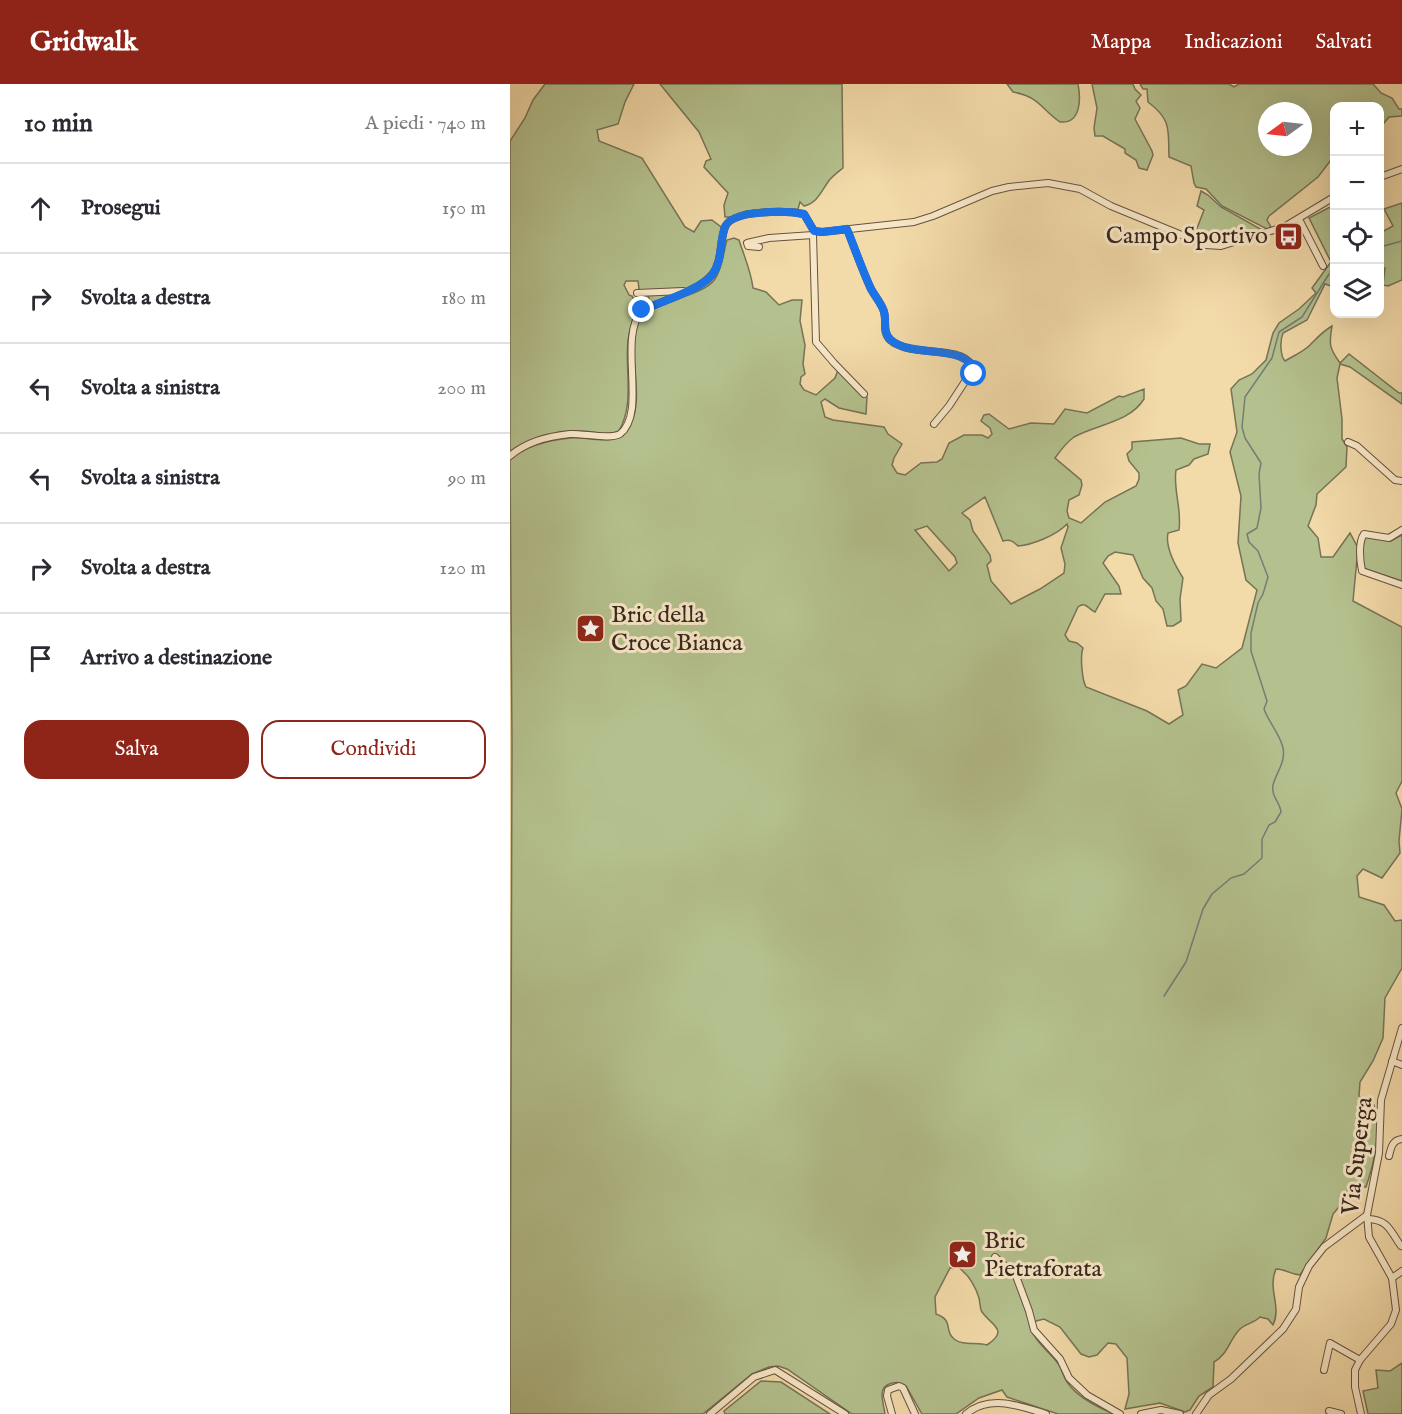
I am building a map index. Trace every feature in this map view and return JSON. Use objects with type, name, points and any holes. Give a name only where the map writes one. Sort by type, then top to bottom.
[{"type":"street","points":[[1384,176],[1402,169]]},
{"type":"street","points":[[759,247],[747,244],[749,241],[769,238],[914,222],[992,191],[1048,183],[1080,189],[1111,206],[1210,246],[1226,245],[1301,222],[1330,201]]},
{"type":"street","points":[[510,456],[525,444],[541,440],[570,434],[612,437],[621,433],[626,427],[632,407],[631,342],[636,316],[642,310],[687,291],[710,277],[719,263],[725,227],[729,221],[743,215],[792,211],[804,214],[813,233],[816,342],[864,394]]},
{"type":"street","points":[[1301,222],[1323,266]]},
{"type":"street","points":[[847,229],[873,292],[883,309],[885,327],[891,340],[905,347],[962,356],[972,365],[973,377],[966,380],[934,424]]},
{"type":"street","points":[[637,292],[687,291]]},
{"type":"street","points":[[1348,442],[1357,446],[1395,480],[1402,481]]},
{"type":"street","points":[[1402,530],[1389,538],[1364,534],[1361,538],[1361,545],[1362,571],[1402,585]]},
{"type":"street","name":"Via Superga","points":[[1360,1360],[1391,1324],[1396,1310],[1392,1278],[1371,1243],[1368,1217],[1379,1153],[1381,1100],[1402,1028]]},
{"type":"street","points":[[1392,1061],[1402,1065]]},
{"type":"street","points":[[1389,1156],[1392,1144],[1402,1138]]},
{"type":"street","points":[[1196,1414],[1209,1395],[1231,1379],[1283,1329],[1296,1309],[1299,1287],[1309,1266],[1323,1247],[1368,1217],[1385,1222],[1401,1246]]},
{"type":"street","points":[[995,1257],[1016,1276],[1034,1330],[1060,1359],[1069,1378],[1087,1395],[1120,1414]]},
{"type":"street","points":[[1392,1278],[1402,1271]]},
{"type":"street","points":[[1324,1370],[1330,1343],[1360,1360],[1354,1378],[1361,1414]]},
{"type":"street","points":[[710,1414],[754,1377],[775,1370],[846,1414]]},
{"type":"street","points":[[892,1414],[887,1396],[888,1390],[899,1386],[903,1388],[915,1414]]},
{"type":"street","points":[[966,1414],[981,1405],[991,1403],[1012,1404],[1046,1414]]},
{"type":"street","points":[[1141,1414],[1161,1410],[1180,1414]]},
{"type":"street","points":[[1329,1411],[1341,1414]]},
{"type":"green space","points":[[545,84],[634,84],[618,124],[597,130],[599,141],[642,158],[685,227],[694,232],[701,221],[712,220],[721,227],[722,244],[712,270],[703,278],[692,286],[651,303],[647,294],[639,289],[638,281],[626,281],[624,285],[640,310],[632,323],[628,337],[628,401],[619,431],[604,433],[577,431],[551,434],[533,439],[510,452],[510,141],[525,118],[533,100]]},
{"type":"green space","points":[[660,84],[842,84],[843,168],[831,178],[821,193],[808,205],[804,206],[800,202],[798,209],[746,211],[725,217],[724,205],[728,193],[704,167],[706,161],[711,159],[699,132]]},
{"type":"green space","points":[[1007,84],[1078,84],[1079,103],[1076,115],[1067,122],[1060,122],[1034,100],[1013,92]]},
{"type":"green space","points":[[1092,84],[1133,84],[1141,95],[1136,101],[1140,108],[1135,119],[1153,155],[1147,170],[1139,168],[1136,160],[1125,153],[1125,149],[1103,136],[1095,136],[1097,108]]},
{"type":"green space","points":[[1140,84],[1229,84],[1234,87],[1239,84],[1373,84],[1381,93],[1392,98],[1399,109],[1402,109],[1402,116],[1389,117],[1384,123],[1384,102],[1330,102],[1330,161],[1318,177],[1269,216],[1267,220],[1271,227],[1267,229],[1222,206],[1206,189],[1196,187],[1191,166],[1169,157],[1167,126],[1161,114],[1148,102],[1147,89],[1143,89]]},
{"type":"green space","points":[[1201,191],[1221,207],[1264,231],[1237,240],[1222,242],[1204,240],[1194,236],[1204,210],[1197,206]]},
{"type":"green space","points":[[1402,203],[1402,280],[1388,286],[1384,285],[1384,231],[1393,226],[1384,209]]},
{"type":"green space","points":[[1330,207],[1330,210],[1330,260],[1309,218]]},
{"type":"green space","points":[[734,238],[739,240],[753,288],[766,292],[779,305],[792,300],[802,300],[800,321],[805,345],[803,364],[805,374],[801,377],[800,384],[804,390],[816,395],[835,378],[838,370],[867,397],[866,414],[839,408],[825,399],[821,402],[825,417],[884,427],[888,434],[902,444],[892,465],[897,473],[905,475],[921,463],[937,462],[942,459],[949,443],[964,435],[982,435],[988,438],[992,434],[990,428],[981,421],[984,415],[989,414],[1009,429],[1031,423],[1054,424],[1065,409],[1087,413],[1119,396],[1123,397],[1144,389],[1144,399],[1138,407],[1121,418],[1074,437],[1055,458],[1081,480],[1079,495],[1069,500],[1067,511],[1069,518],[1081,523],[1105,502],[1136,486],[1139,473],[1129,461],[1127,454],[1132,449],[1132,442],[1181,438],[1199,444],[1210,444],[1208,454],[1176,470],[1179,530],[1168,533],[1167,539],[1172,557],[1183,578],[1180,599],[1181,621],[1173,626],[1167,626],[1163,609],[1156,601],[1152,588],[1143,578],[1133,555],[1115,552],[1103,563],[1119,586],[1121,594],[1105,594],[1095,612],[1085,605],[1078,607],[1065,635],[1069,641],[1083,648],[1082,668],[1086,687],[1147,711],[1169,724],[1183,715],[1178,690],[1186,686],[1202,664],[1216,668],[1242,648],[1257,590],[1246,580],[1238,543],[1241,496],[1230,452],[1237,432],[1231,389],[1239,380],[1252,374],[1266,360],[1273,333],[1279,323],[1316,293],[1312,288],[1330,263],[1330,286],[1325,284],[1307,320],[1283,333],[1281,348],[1283,359],[1285,361],[1304,350],[1332,326],[1331,346],[1340,363],[1349,354],[1402,393],[1402,404],[1350,367],[1340,364],[1337,378],[1342,439],[1347,447],[1346,467],[1317,494],[1316,505],[1308,526],[1318,538],[1321,557],[1333,557],[1350,533],[1358,548],[1353,601],[1402,627],[1402,781],[1396,793],[1402,809],[1400,853],[1382,878],[1363,869],[1357,876],[1359,897],[1384,905],[1395,921],[1402,920],[1402,968],[1385,998],[1383,1038],[1360,1082],[1359,1096],[1374,1105],[1378,1125],[1374,1157],[1366,1187],[1349,1186],[1343,1202],[1333,1214],[1326,1238],[1300,1275],[1276,1269],[1273,1283],[1276,1311],[1273,1325],[1268,1319],[1260,1317],[1243,1326],[1219,1359],[1214,1362],[1213,1387],[1199,1396],[1190,1410],[1185,1412],[1160,1403],[1125,1409],[1129,1394],[1127,1358],[1116,1344],[1108,1343],[1097,1355],[1089,1357],[1081,1354],[1060,1327],[1044,1319],[1036,1321],[1030,1327],[1038,1341],[1058,1363],[1067,1382],[1082,1397],[1114,1414],[1058,1414],[1007,1397],[1002,1390],[979,1398],[956,1414],[922,1414],[906,1386],[895,1383],[883,1390],[885,1414],[852,1414],[787,1369],[778,1366],[752,1374],[703,1414],[510,1414],[512,743],[510,459],[531,447],[546,442],[570,438],[607,440],[621,436],[633,419],[636,406],[634,344],[639,319],[654,307],[699,291],[708,285],[720,270],[727,240]],"holes":[[[985,497],[1003,541],[1008,540],[1018,546],[1030,544],[1057,532],[1067,524],[1068,527],[1061,548],[1065,564],[1064,573],[1011,604],[991,581],[987,565],[991,561],[990,555],[973,531],[970,520],[962,513]],[[927,526],[955,557],[957,563],[949,571],[915,530]],[[958,1267],[973,1285],[982,1312],[997,1328],[997,1335],[987,1345],[957,1341],[951,1336],[945,1320],[936,1314],[935,1297],[950,1268]]]},
{"type":"green space","points":[[1402,535],[1402,581],[1363,568],[1365,537],[1391,541]]},
{"type":"green space","points":[[1402,1363],[1402,1414],[1368,1414],[1363,1391],[1378,1388],[1376,1370],[1390,1371]]},
{"type":"green space","points":[[761,1381],[781,1382],[830,1414],[725,1414],[724,1411]]},
{"type":"waterway","points":[[1384,246],[1402,241]]},
{"type":"waterway","points":[[1164,996],[1186,962],[1203,909],[1212,894],[1231,878],[1244,874],[1262,858],[1262,839],[1269,825],[1275,822],[1281,812],[1274,796],[1273,785],[1284,753],[1264,709],[1267,701],[1251,651],[1251,633],[1258,603],[1268,577],[1258,551],[1249,542],[1247,534],[1257,528],[1261,508],[1259,474],[1261,463],[1245,438],[1242,427],[1245,397],[1272,358],[1279,332],[1302,317],[1329,274]]},
{"type":"place","name":"Campo Sportivo","points":[[1289,236]]},
{"type":"place","name":"Bric della Croce Bianca","points":[[590,629]]},
{"type":"place","name":"Bric Pietraforata","points":[[963,1255]]},
{"type":"route","points":[[642,310],[697,286],[710,277],[719,263],[725,227],[729,221],[743,215],[792,211],[804,214],[814,231],[847,229],[873,292],[885,314],[886,333],[891,340],[905,347],[962,356],[969,360],[974,374]]}]
